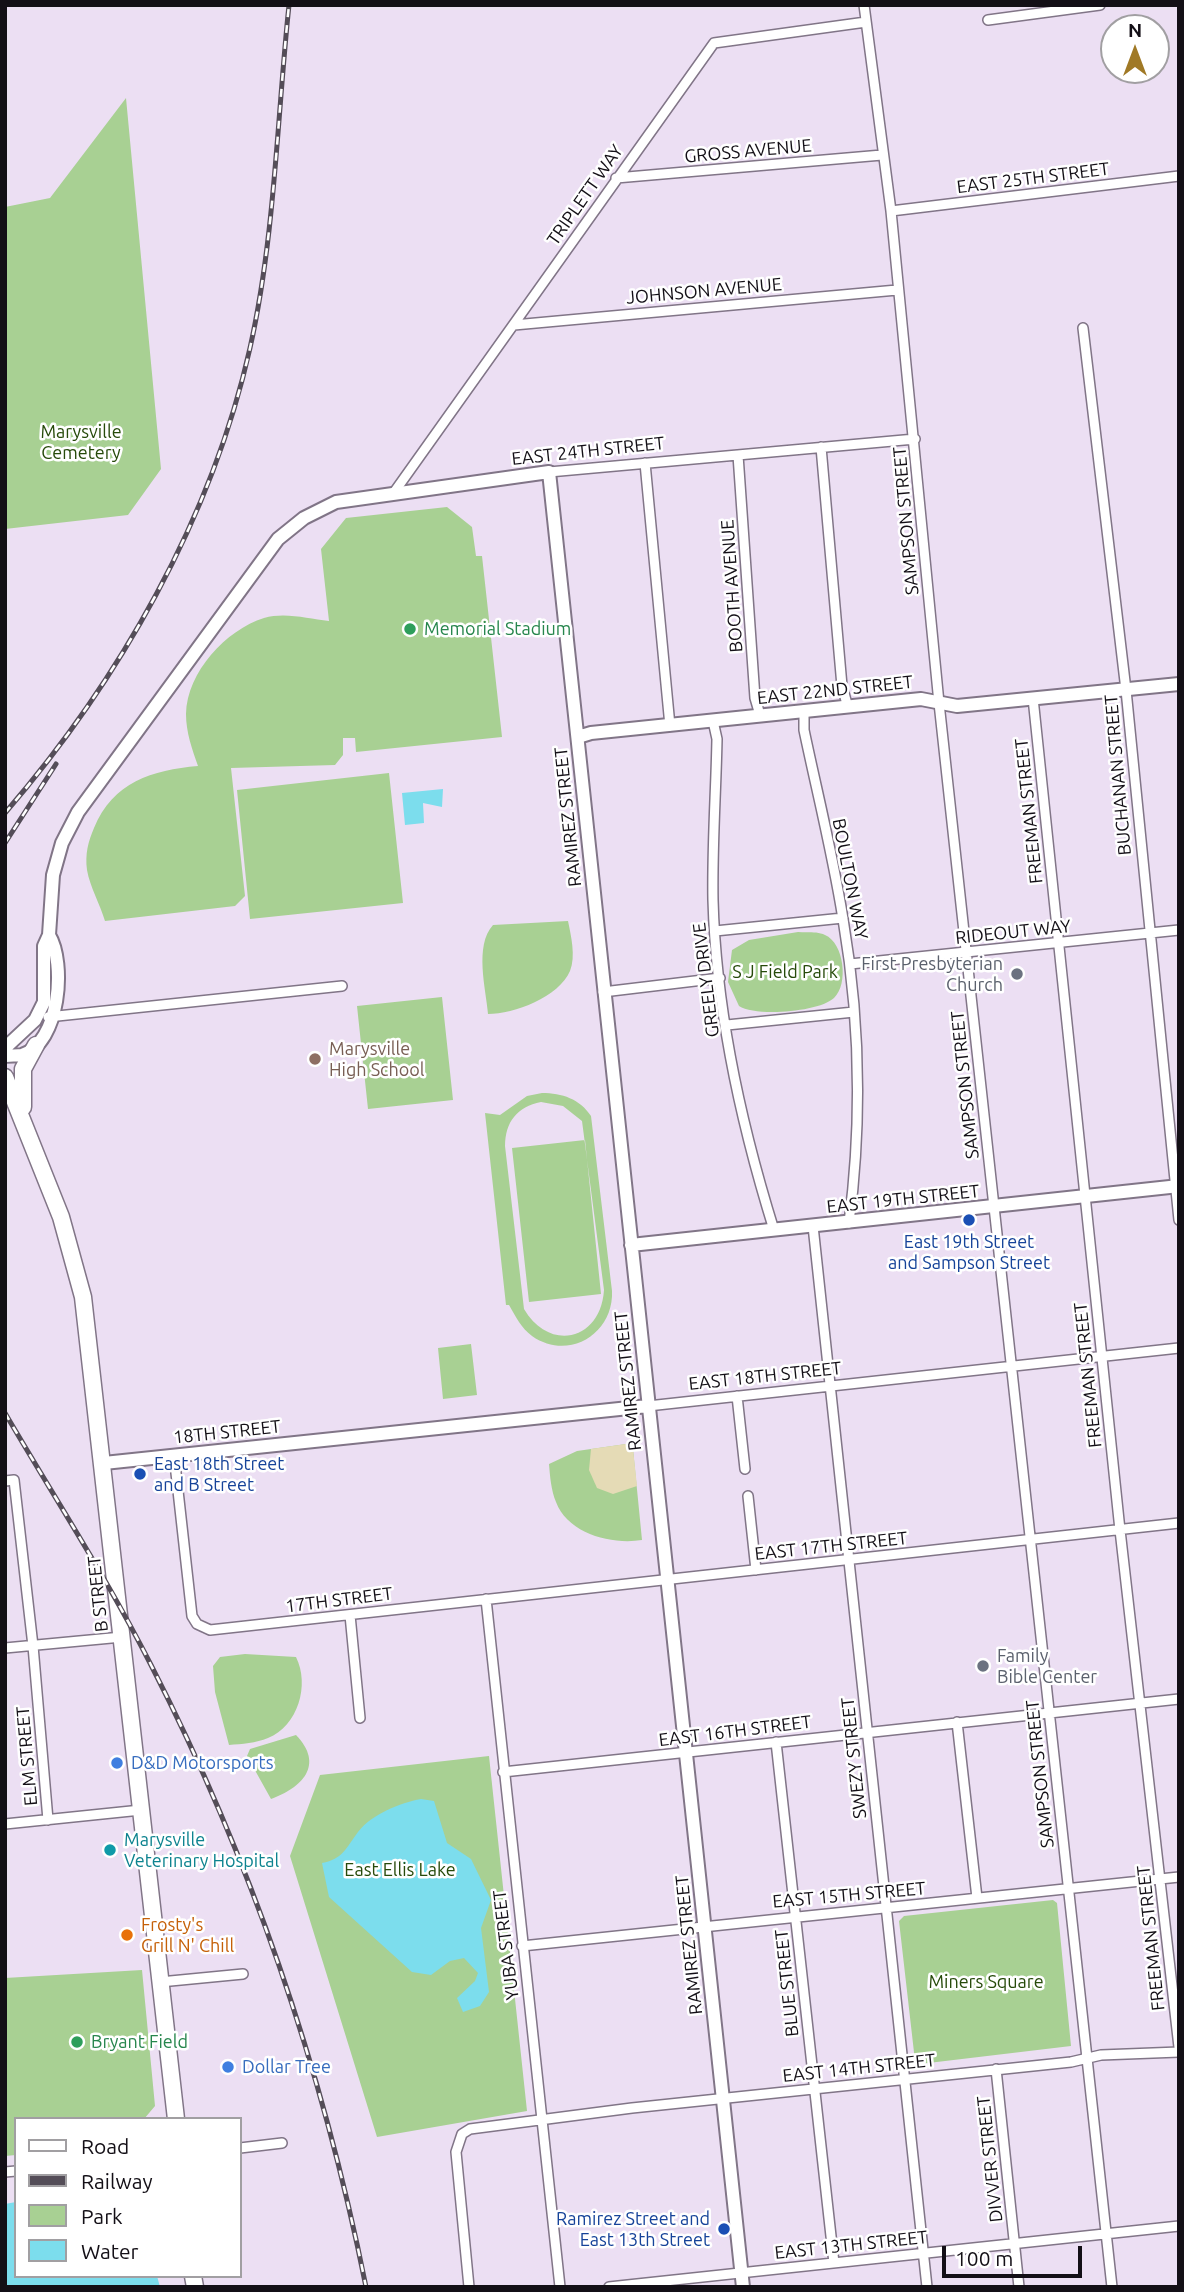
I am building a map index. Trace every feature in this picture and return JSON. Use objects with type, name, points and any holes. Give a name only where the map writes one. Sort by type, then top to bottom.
[{"type":"highway","points":[[24,1120],[23,1069],[36,1045]]},
{"type":"highway","name":"B STREET","points":[[5,1077],[61,1217],[77,1270],[89,1337],[176,2117]]},
{"type":"street","name":"SAMPSON STREET","points":[[863,5],[891,211],[939,703],[1112,2287]]},
{"type":"street","points":[[988,20],[1100,5]]},
{"type":"street","name":"TRIPLETT WAY","points":[[396,491],[714,43],[866,23]]},
{"type":"street","name":"GROSS AVENUE","points":[[616,178],[883,155]]},
{"type":"street","name":"EAST 25TH STREET","points":[[891,211],[1179,176]]},
{"type":"street","name":"JOHNSON AVENUE","points":[[514,324],[897,290]]},
{"type":"street","name":"BUCHANAN STREET","points":[[1083,328],[1126,690],[1179,1220]]},
{"type":"street","name":"EAST 24TH STREET","points":[[35,1020],[44,1002],[44,946],[49,935],[55,867],[62,843],[78,812],[278,539],[304,518],[336,502],[396,491],[550,472],[915,439]]},
{"type":"street","points":[[821,447],[842,686],[847,704]]},
{"type":"street","name":"BOOTH AVENUE","points":[[738,455],[755,698],[760,715]]},
{"type":"street","points":[[645,463],[670,726]]},
{"type":"street","name":"RAMIREZ STREET","points":[[550,472],[603,992],[743,2287]]},
{"type":"street","name":"EAST 22ND STREET","points":[[578,737],[592,733],[847,704],[921,699],[957,706],[1179,684]]},
{"type":"street","name":"FREEMAN STREET","points":[[1033,698],[1084,1197],[1179,2050]]},
{"type":"street","name":"BOULTON WAY","points":[[804,710],[804,730],[850,964],[858,1121],[849,1223]]},
{"type":"street","name":"GREELY DRIVE","points":[[713,721],[717,739],[715,931],[720,978],[748,1143],[774,1230]]},
{"type":"street","points":[[715,931],[843,918]]},
{"type":"street","name":"RIDEOUT WAY","points":[[850,964],[1179,930]]},
{"type":"street","points":[[5,1056],[22,1055],[36,1045],[52,1016],[58,975],[56,946],[49,935]]},
{"type":"street","points":[[603,992],[720,978]]},
{"type":"street","points":[[5,1048],[35,1020],[52,1016],[342,986]]},
{"type":"street","points":[[727,1025],[854,1012]]},
{"type":"street","name":"EAST 19TH STREET","points":[[631,1245],[1177,1186]]},
{"type":"street","name":"SWEZY STREET","points":[[813,1226],[927,2287]]},
{"type":"street","name":"EAST 18TH STREET","points":[[354,1437],[1179,1348]]},
{"type":"street","points":[[737,1396],[745,1469]]},
{"type":"street","name":"18TH STREET","points":[[104,1463],[354,1437]]},
{"type":"street","name":"17TH STREET","points":[[174,1455],[191,1607],[197,1624],[204,1629],[216,1630],[486,1599]]},
{"type":"street","name":"ELM STREET","points":[[10,1480],[33,1646],[48,1820]]},
{"type":"street","points":[[748,1496],[756,1570]]},
{"type":"street","name":"EAST 17TH STREET","points":[[486,1599],[1179,1523]]},
{"type":"street","name":"YUBA STREET","points":[[486,1599],[560,2287]]},
{"type":"street","points":[[350,1615],[360,1718]]},
{"type":"street","points":[[5,1648],[122,1637]]},
{"type":"street","name":"EAST 16TH STREET","points":[[503,1772],[1179,1699]]},
{"type":"street","points":[[957,1722],[977,1898]]},
{"type":"street","name":"BLUE STREET","points":[[776,1742],[834,2263]]},
{"type":"street","points":[[5,1824],[141,1810]]},
{"type":"street","name":"EAST 15TH STREET","points":[[522,1945],[977,1898],[1068,1886],[1179,1877]]},
{"type":"street","points":[[160,1982],[243,1974]]},
{"type":"street","name":"EAST 14TH STREET","points":[[469,2287],[456,2152],[462,2134],[470,2129],[1086,2059],[1101,2055],[1179,2050]]},
{"type":"street","name":"DIVVER STREET","points":[[996,2069],[1019,2287]]},
{"type":"street","points":[[242,2148],[282,2143]]},
{"type":"street","name":"EAST 13TH STREET","points":[[609,2287],[1179,2226]]},
{"type":"green space","name":"Marysville Cemetery","points":[[126,98],[161,469],[128,515],[5,529],[5,207],[50,198]]},
{"type":"green space","points":[[447,507],[472,527],[476,556],[482,556],[502,737],[356,752],[355,738],[343,738],[343,755],[335,765],[231,768],[245,896],[235,906],[105,921],[87,870],[87,853],[92,833],[102,812],[123,789],[150,775],[198,766],[188,734],[186,714],[193,683],[211,655],[236,632],[264,618],[289,616],[329,621],[321,549],[346,518]]},
{"type":"green space","points":[[389,773],[403,903],[250,919],[237,790]]},
{"type":"green space","points":[[568,921],[573,959],[564,980],[556,989],[535,1002],[510,1011],[488,1014],[483,956],[487,934],[493,925]]},
{"type":"green space","name":"S J Field Park","points":[[798,932],[825,935],[837,946],[843,974],[839,992],[826,1003],[802,1010],[773,1012],[739,1006],[728,982],[732,950],[749,940]]},
{"type":"green space","points":[[442,997],[453,1100],[368,1109],[357,1006]]},
{"type":"green space","points":[[557,1094],[576,1101],[591,1116],[612,1291],[611,1306],[597,1331],[574,1344],[560,1346],[532,1336],[509,1305],[506,1305],[485,1113],[500,1115],[527,1096]],"holes":[[[541,1102],[563,1106],[582,1121],[604,1290],[601,1307],[594,1320],[584,1330],[573,1335],[560,1336],[547,1332],[535,1323],[524,1309],[505,1146],[507,1130],[519,1112]]]},
{"type":"green space","points":[[585,1140],[601,1294],[529,1302],[512,1148]]},
{"type":"green space","points":[[471,1344],[477,1395],[443,1399],[438,1348]]},
{"type":"green space","points":[[626,1444],[633,1449],[642,1540],[618,1541],[592,1535],[570,1522],[554,1497],[549,1464],[577,1451]]},
{"type":"green space","points":[[245,1654],[296,1657],[302,1680],[301,1692],[294,1714],[278,1732],[259,1741],[229,1745],[215,1692],[213,1666],[220,1657]]},
{"type":"green space","points":[[296,1735],[309,1756],[306,1774],[292,1789],[271,1799],[247,1756],[250,1749]]},
{"type":"green space","name":"East Ellis Lake","points":[[489,1756],[527,2111],[377,2137],[290,1856],[320,1775]]},
{"type":"green space","name":"Miners Square","points":[[1053,1900],[1057,1903],[1071,2046],[920,2064],[915,2061],[899,1921],[904,1916]]},
{"type":"green space","name":"Bryant Field","points":[[142,1970],[155,2106],[146,2117],[14,2117],[14,2155],[5,2156],[5,1978]]},
{"type":"sand","points":[[626,1444],[633,1449],[637,1486],[613,1494],[597,1488],[589,1470],[591,1449]]},
{"type":"water","points":[[443,789],[442,807],[423,803],[424,823],[405,825],[402,793]]},
{"type":"water","points":[[421,1799],[434,1801],[447,1843],[471,1859],[491,1900],[481,1928],[489,1992],[480,2006],[463,2012],[457,1998],[475,1981],[478,1973],[464,1958],[450,1961],[431,1975],[412,1972],[329,1897],[322,1863],[339,1856],[358,1832],[379,1815],[396,1806]]},
{"type":"water","points":[[14,2202],[14,2278],[158,2278],[160,2287],[5,2287],[5,2204]]},
{"type":"railway","points":[[5,813],[47,762],[123,653],[186,535],[212,474],[233,411],[258,306],[270,220],[289,5]]},
{"type":"railway","points":[[5,843],[56,764]]},
{"type":"railway","points":[[5,1413],[134,1633],[221,1814],[280,1968],[305,2047],[349,2207],[366,2287]]},
{"type":"place","name":"Memorial Stadium","points":[[410,629]]},
{"type":"place","name":"First Presbyterian Church","points":[[1017,974]]},
{"type":"place","name":"Marysville High School","points":[[315,1059]]},
{"type":"place","name":"East 19th Street and Sampson Street","points":[[969,1220]]},
{"type":"place","name":"East 18th Street and B Street","points":[[140,1474]]},
{"type":"place","name":"Family Bible Center","points":[[983,1666]]},
{"type":"place","name":"D&D Motorsports","points":[[117,1763]]},
{"type":"place","name":"Marysville Veterinary Hospital","points":[[110,1850]]},
{"type":"place","name":"Frosty's Grill N' Chill","points":[[127,1935]]},
{"type":"place","name":"Bryant Field","points":[[77,2042]]},
{"type":"place","name":"Dollar Tree","points":[[228,2067]]},
{"type":"place","name":"Ramirez Street and East 13th Street","points":[[724,2229]]}]
